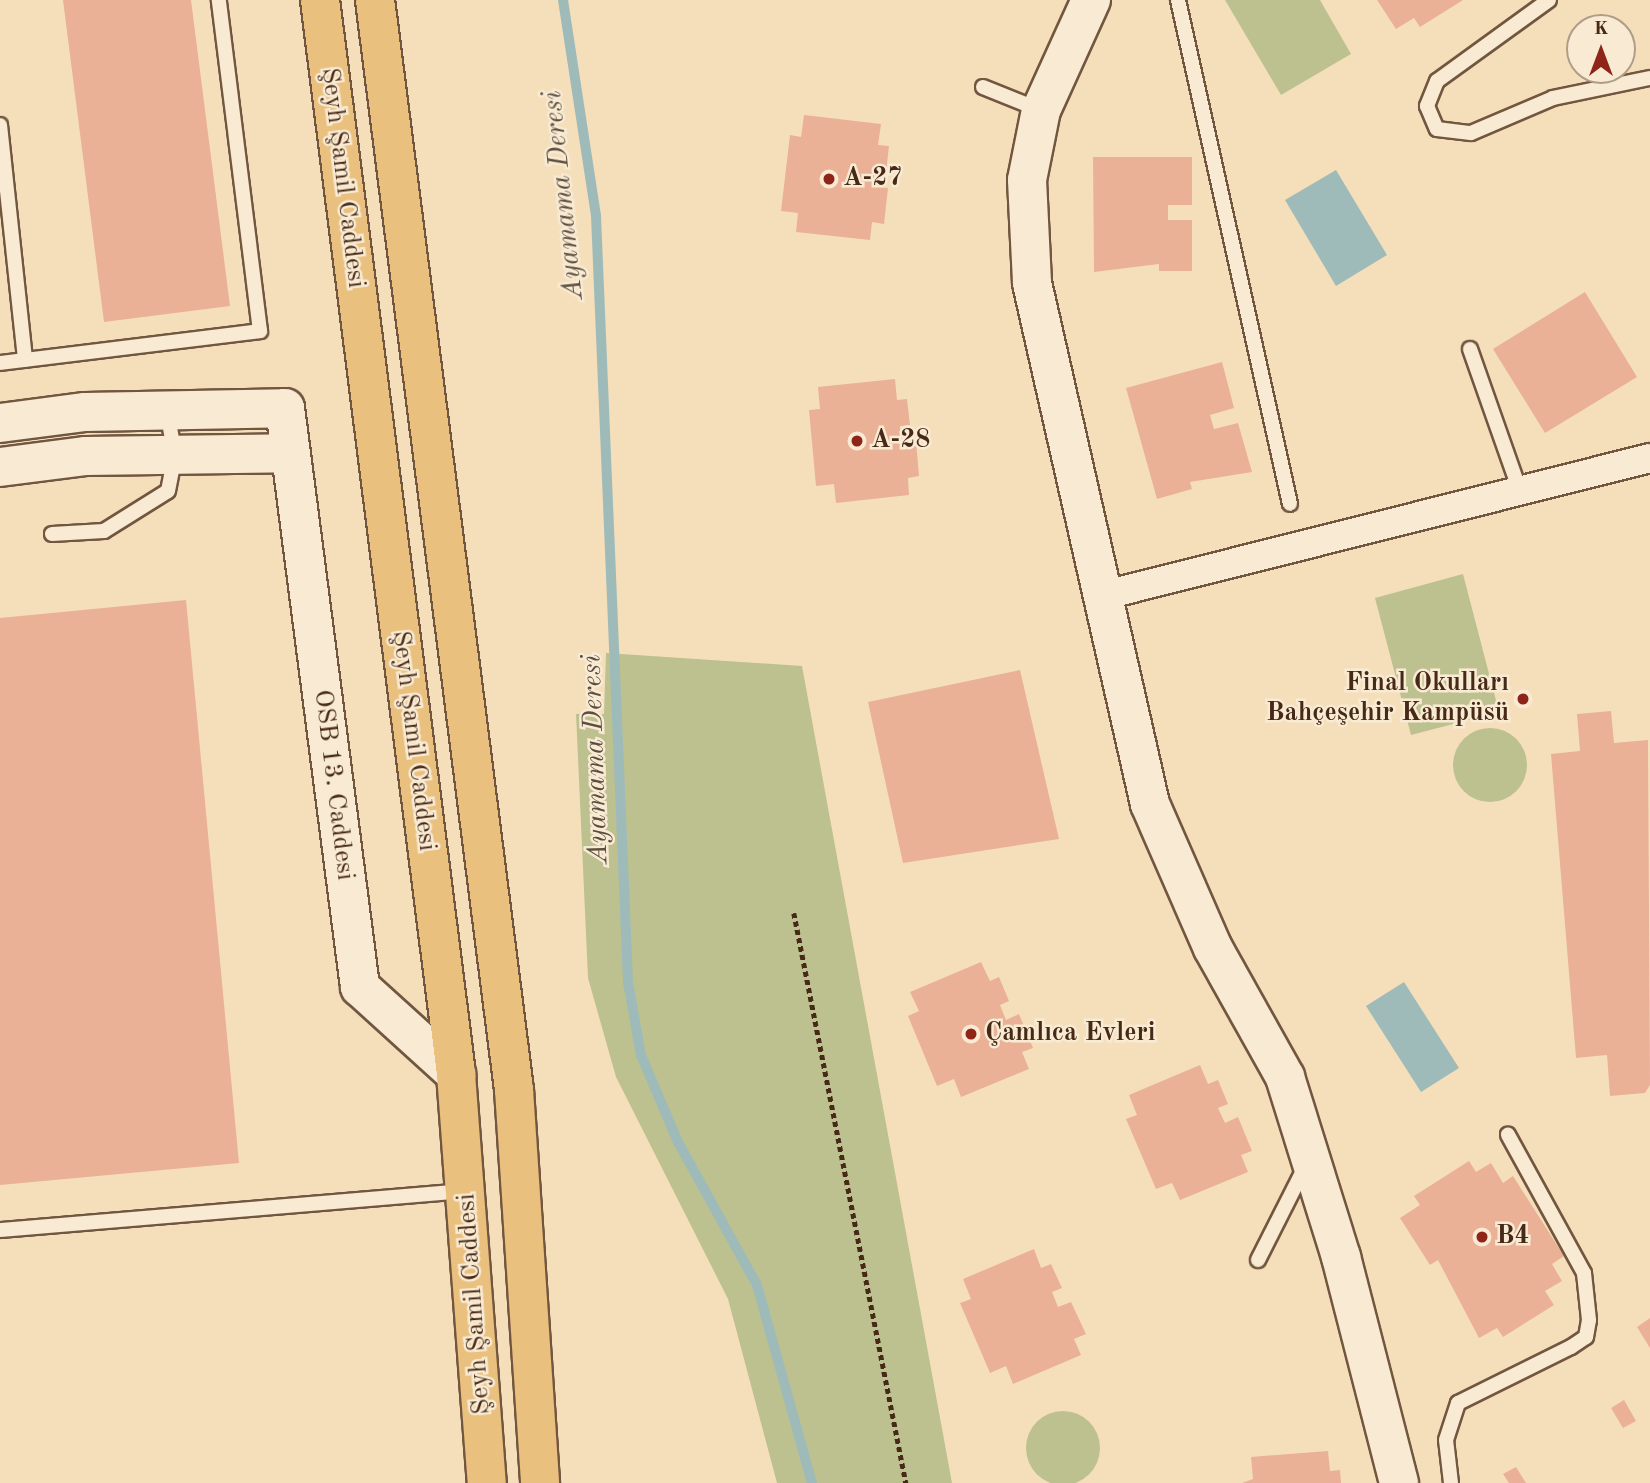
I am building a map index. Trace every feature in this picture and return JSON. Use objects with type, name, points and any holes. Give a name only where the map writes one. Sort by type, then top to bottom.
[{"type":"main road","name":"Şeyh Şamil Caddesi","points":[[320,0],[456,1074],[468,1191],[487,1483]]},
{"type":"main road","name":"Şeyh Şamil Caddesi","points":[[375,0],[514,1090],[540,1483]]},
{"type":"street","points":[[1091,0],[1041,110],[1027,180],[1032,283],[1150,804],[1213,948],[1284,1077],[1311,1155],[1399,1483]]},
{"type":"street","name":"OSB 13. Caddesi","points":[[0,423],[167,411],[285,408],[360,987],[456,1074]]},
{"type":"street","points":[[0,467],[86,456],[290,453]]},
{"type":"street","points":[[1101,596],[1519,488],[1650,458]]},
{"type":"lane","points":[[0,363],[260,331],[219,0]]},
{"type":"lane","points":[[1178,0],[1290,503]]},
{"type":"lane","points":[[1549,0],[1437,81],[1427,106],[1437,129],[1471,133],[1553,98],[1650,78]]},
{"type":"lane","points":[[983,87],[1041,110]]},
{"type":"lane","points":[[0,125],[25,360]]},
{"type":"lane","points":[[1470,349],[1519,488]]},
{"type":"lane","points":[[52,534],[104,531],[149,508],[168,491],[174,455],[167,411]]},
{"type":"lane","points":[[1451,1483],[1446,1440],[1458,1403],[1571,1347],[1586,1337],[1589,1320],[1584,1273],[1508,1135]]},
{"type":"lane","points":[[1258,1260],[1311,1155]]},
{"type":"lane","points":[[0,1230],[468,1191]]},
{"type":"path","points":[[794,913],[906,1483]]},
{"type":"green space","points":[[1225,0],[1320,0],[1351,54],[1281,95]]},
{"type":"green space","points":[[1463,574],[1499,712],[1411,735],[1375,598]]},
{"type":"green space","points":[[606,653],[802,666],[952,1483],[777,1483],[728,1299],[616,1077],[588,978],[576,714],[604,714]]},
{"type":"green space","points":[[1490,728],[1504,731],[1516,739],[1524,751],[1527,765],[1524,779],[1516,791],[1504,799],[1490,802],[1476,799],[1464,791],[1456,779],[1453,765],[1456,751],[1464,739],[1476,731]]},
{"type":"green space","points":[[1063,1411],[1077,1414],[1089,1422],[1097,1434],[1100,1448],[1097,1462],[1089,1474],[1077,1482],[1063,1485],[1049,1482],[1037,1474],[1029,1462],[1026,1448],[1029,1434],[1037,1422],[1049,1414]]},
{"type":"water","points":[[1336,170],[1387,255],[1336,286],[1285,200]]},
{"type":"water","points":[[1404,982],[1459,1068],[1421,1092],[1366,1006]]},
{"type":"building","points":[[63,0],[191,0],[230,306],[104,322]]},
{"type":"building","points":[[1377,0],[1463,0],[1420,27],[1414,18],[1396,29]]},
{"type":"building","name":"A-27","points":[[804,115],[881,124],[878,145],[889,146],[886,172],[875,171],[873,187],[888,188],[884,224],[872,222],[870,240],[796,232],[798,213],[781,211],[790,135],[801,137]]},
{"type":"building","points":[[1093,157],[1192,157],[1192,205],[1168,205],[1168,220],[1192,220],[1192,271],[1159,271],[1159,264],[1094,272]]},
{"type":"building","points":[[1585,292],[1637,377],[1545,433],[1493,349]]},
{"type":"building","points":[[1222,362],[1234,408],[1210,415],[1214,429],[1238,423],[1252,472],[1190,482],[1192,489],[1157,499],[1126,388]]},
{"type":"building","name":"A-28","points":[[895,379],[897,400],[907,399],[910,425],[900,426],[901,442],[916,441],[919,476],[908,478],[909,495],[836,503],[834,484],[816,486],[809,410],[820,409],[818,387]]},
{"type":"building","points":[[186,600],[239,1163],[0,1185],[0,618]]},
{"type":"building","points":[[1020,670],[1059,839],[903,863],[868,702]]},
{"type":"building","points":[[1611,711],[1614,743],[1648,740],[1650,1085],[1645,1093],[1610,1096],[1607,1055],[1576,1058],[1551,754],[1580,751],[1577,714]]},
{"type":"building","name":"Çamlıca Evleri","points":[[981,962],[990,981],[999,977],[1009,1001],[1000,1005],[1006,1020],[1019,1014],[1033,1048],[1022,1052],[1029,1069],[961,1097],[954,1079],[937,1086],[908,1016],[919,1011],[910,992]]},
{"type":"building","name":"Çamlıca Evleri","points":[[1200,1065],[1208,1084],[1218,1080],[1228,1104],[1218,1108],[1225,1123],[1238,1117],[1252,1151],[1241,1155],[1248,1172],[1180,1200],[1172,1183],[1156,1189],[1126,1119],[1137,1115],[1129,1095]]},
{"type":"building","name":"B4","points":[[1469,1161],[1476,1172],[1491,1163],[1503,1183],[1513,1176],[1564,1256],[1552,1264],[1562,1281],[1545,1291],[1554,1305],[1503,1337],[1497,1328],[1479,1338],[1438,1260],[1430,1265],[1400,1218],[1420,1205],[1414,1196]]},
{"type":"building","points":[[1034,1249],[1041,1268],[1051,1264],[1062,1288],[1052,1292],[1058,1307],[1071,1302],[1086,1334],[1074,1339],[1081,1355],[1013,1384],[1006,1366],[990,1373],[960,1303],[971,1299],[963,1279]]},
{"type":"building","points":[[1650,1318],[1650,1348],[1637,1327]]},
{"type":"building","points":[[1624,1400],[1636,1421],[1623,1428],[1611,1408]]},
{"type":"building","points":[[1328,1451],[1330,1471],[1340,1470],[1341,1483],[1242,1483],[1253,1479],[1251,1457]]},
{"type":"building","points":[[1516,1467],[1526,1483],[1509,1483],[1503,1474]]},
{"type":"waterway","name":"Ayamama Deresi","points":[[563,0],[596,216],[628,982],[641,1055],[678,1142],[757,1285],[812,1483]]},
{"type":"place","name":"A-27","points":[[829,179]]},
{"type":"place","name":"A-28","points":[[857,441]]},
{"type":"place","name":"Final Okulları Bahçeşehir Kampüsü","points":[[1523,699]]},
{"type":"place","name":"Çamlıca Evleri","points":[[971,1034]]},
{"type":"place","name":"B4","points":[[1482,1237]]}]
